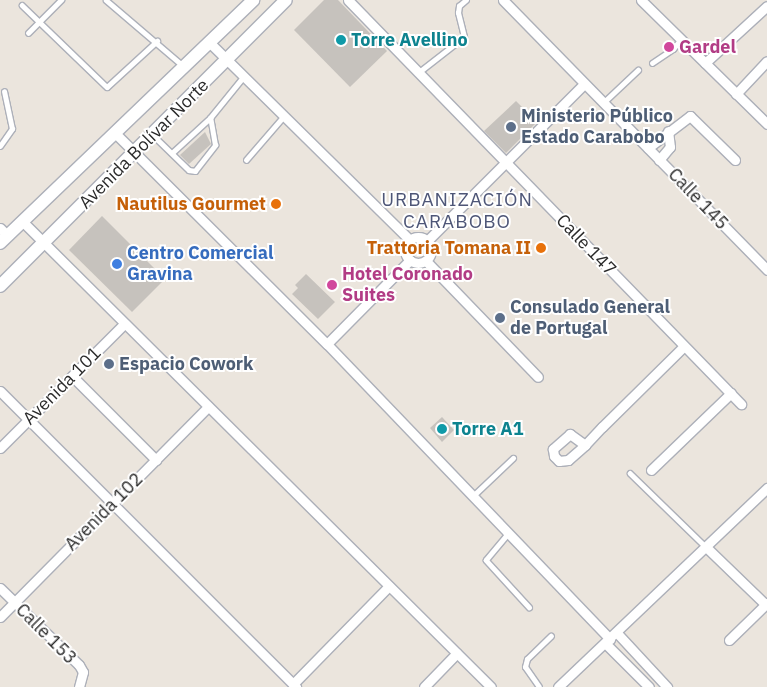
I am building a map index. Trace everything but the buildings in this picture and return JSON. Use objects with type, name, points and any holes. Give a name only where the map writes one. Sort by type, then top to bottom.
[{"type":"main road","name":"Avenida Bolívar Norte","points":[[0,286],[286,0]]},
{"type":"main road","name":"Avenida Bolívar Norte","points":[[2,236],[22,221],[116,134],[210,43],[248,2]]},
{"type":"street","name":"Calle 147","points":[[348,0],[741,404]]},
{"type":"street","name":"Calle 145","points":[[503,0],[767,270]]},
{"type":"street","points":[[642,0],[767,124]]},
{"type":"street","points":[[705,63],[767,6]]},
{"type":"street","points":[[210,43],[410,240]]},
{"type":"street","points":[[736,94],[767,61]]},
{"type":"street","points":[[427,241],[504,161],[584,84]]},
{"type":"street","points":[[648,148],[683,119],[692,117],[735,160]]},
{"type":"street","points":[[659,160],[670,147],[668,131]]},
{"type":"street","points":[[116,134],[327,344],[611,638],[667,687]]},
{"type":"street","points":[[22,221],[491,687]]},
{"type":"street","points":[[420,237],[427,241],[432,252],[426,261],[416,263],[410,260],[405,250],[410,240],[420,237]]},
{"type":"street","points":[[327,344],[410,260]]},
{"type":"street","points":[[426,261],[538,377]]},
{"type":"street","name":"Avenida 101","points":[[0,448],[124,324]]},
{"type":"street","points":[[584,445],[684,346]]},
{"type":"street","points":[[72,376],[156,460]]},
{"type":"street","points":[[0,391],[295,686],[389,586]]},
{"type":"street","points":[[651,470],[730,393]]},
{"type":"street","name":"Avenida 102","points":[[0,617],[208,407]]},
{"type":"street","points":[[558,687],[767,488]]},
{"type":"street","points":[[706,547],[766,603],[729,640]]},
{"type":"street","name":"Calle 153","points":[[0,588],[79,666],[83,672],[80,686]]},
{"type":"street","points":[[611,638],[649,687]]},
{"type":"street","points":[[424,687],[457,653]]},
{"type":"lane","points":[[28,33],[61,0]]},
{"type":"lane","points":[[106,0],[157,41],[185,68]]},
{"type":"lane","points":[[419,72],[464,37],[458,13],[459,6],[466,0]]},
{"type":"lane","points":[[22,5],[102,85],[108,87],[157,41]]},
{"type":"lane","points":[[652,63],[673,49],[681,39]]},
{"type":"lane","points":[[603,103],[638,70]]},
{"type":"lane","points":[[172,153],[210,118],[244,76]]},
{"type":"lane","points":[[0,146],[12,129],[4,92]]},
{"type":"lane","points":[[246,160],[284,116]]},
{"type":"lane","points":[[153,135],[189,170],[199,169],[215,145],[210,118]]},
{"type":"lane","points":[[473,496],[513,458]]},
{"type":"lane","points":[[630,472],[706,547]]},
{"type":"lane","points":[[509,533],[486,560],[529,607]]},
{"type":"lane","points":[[539,687],[525,667],[527,660],[551,636]]},
{"type":"place","name":"Torre Avellino","points":[[341,40]]},
{"type":"place","name":"Gardel","points":[[669,47]]},
{"type":"place","name":"Ministerio Público Estado Carabobo","points":[[511,127]]},
{"type":"place","name":"Nautilus Gourmet","points":[[276,204]]},
{"type":"place","name":"Trattoria Tomana II","points":[[541,248]]},
{"type":"place","name":"Centro Comercial Gravina","points":[[117,264]]},
{"type":"place","name":"Hotel Coronado Suites","points":[[332,285]]},
{"type":"place","name":"Consulado General de Portugal","points":[[500,318]]},
{"type":"place","name":"Espacio Cowork","points":[[109,364]]},
{"type":"place","name":"Torre A1","points":[[442,429]]},
{"type":"district","name":"URBANIZACIÓN CARABOBO","points":[[457,211]]}]
